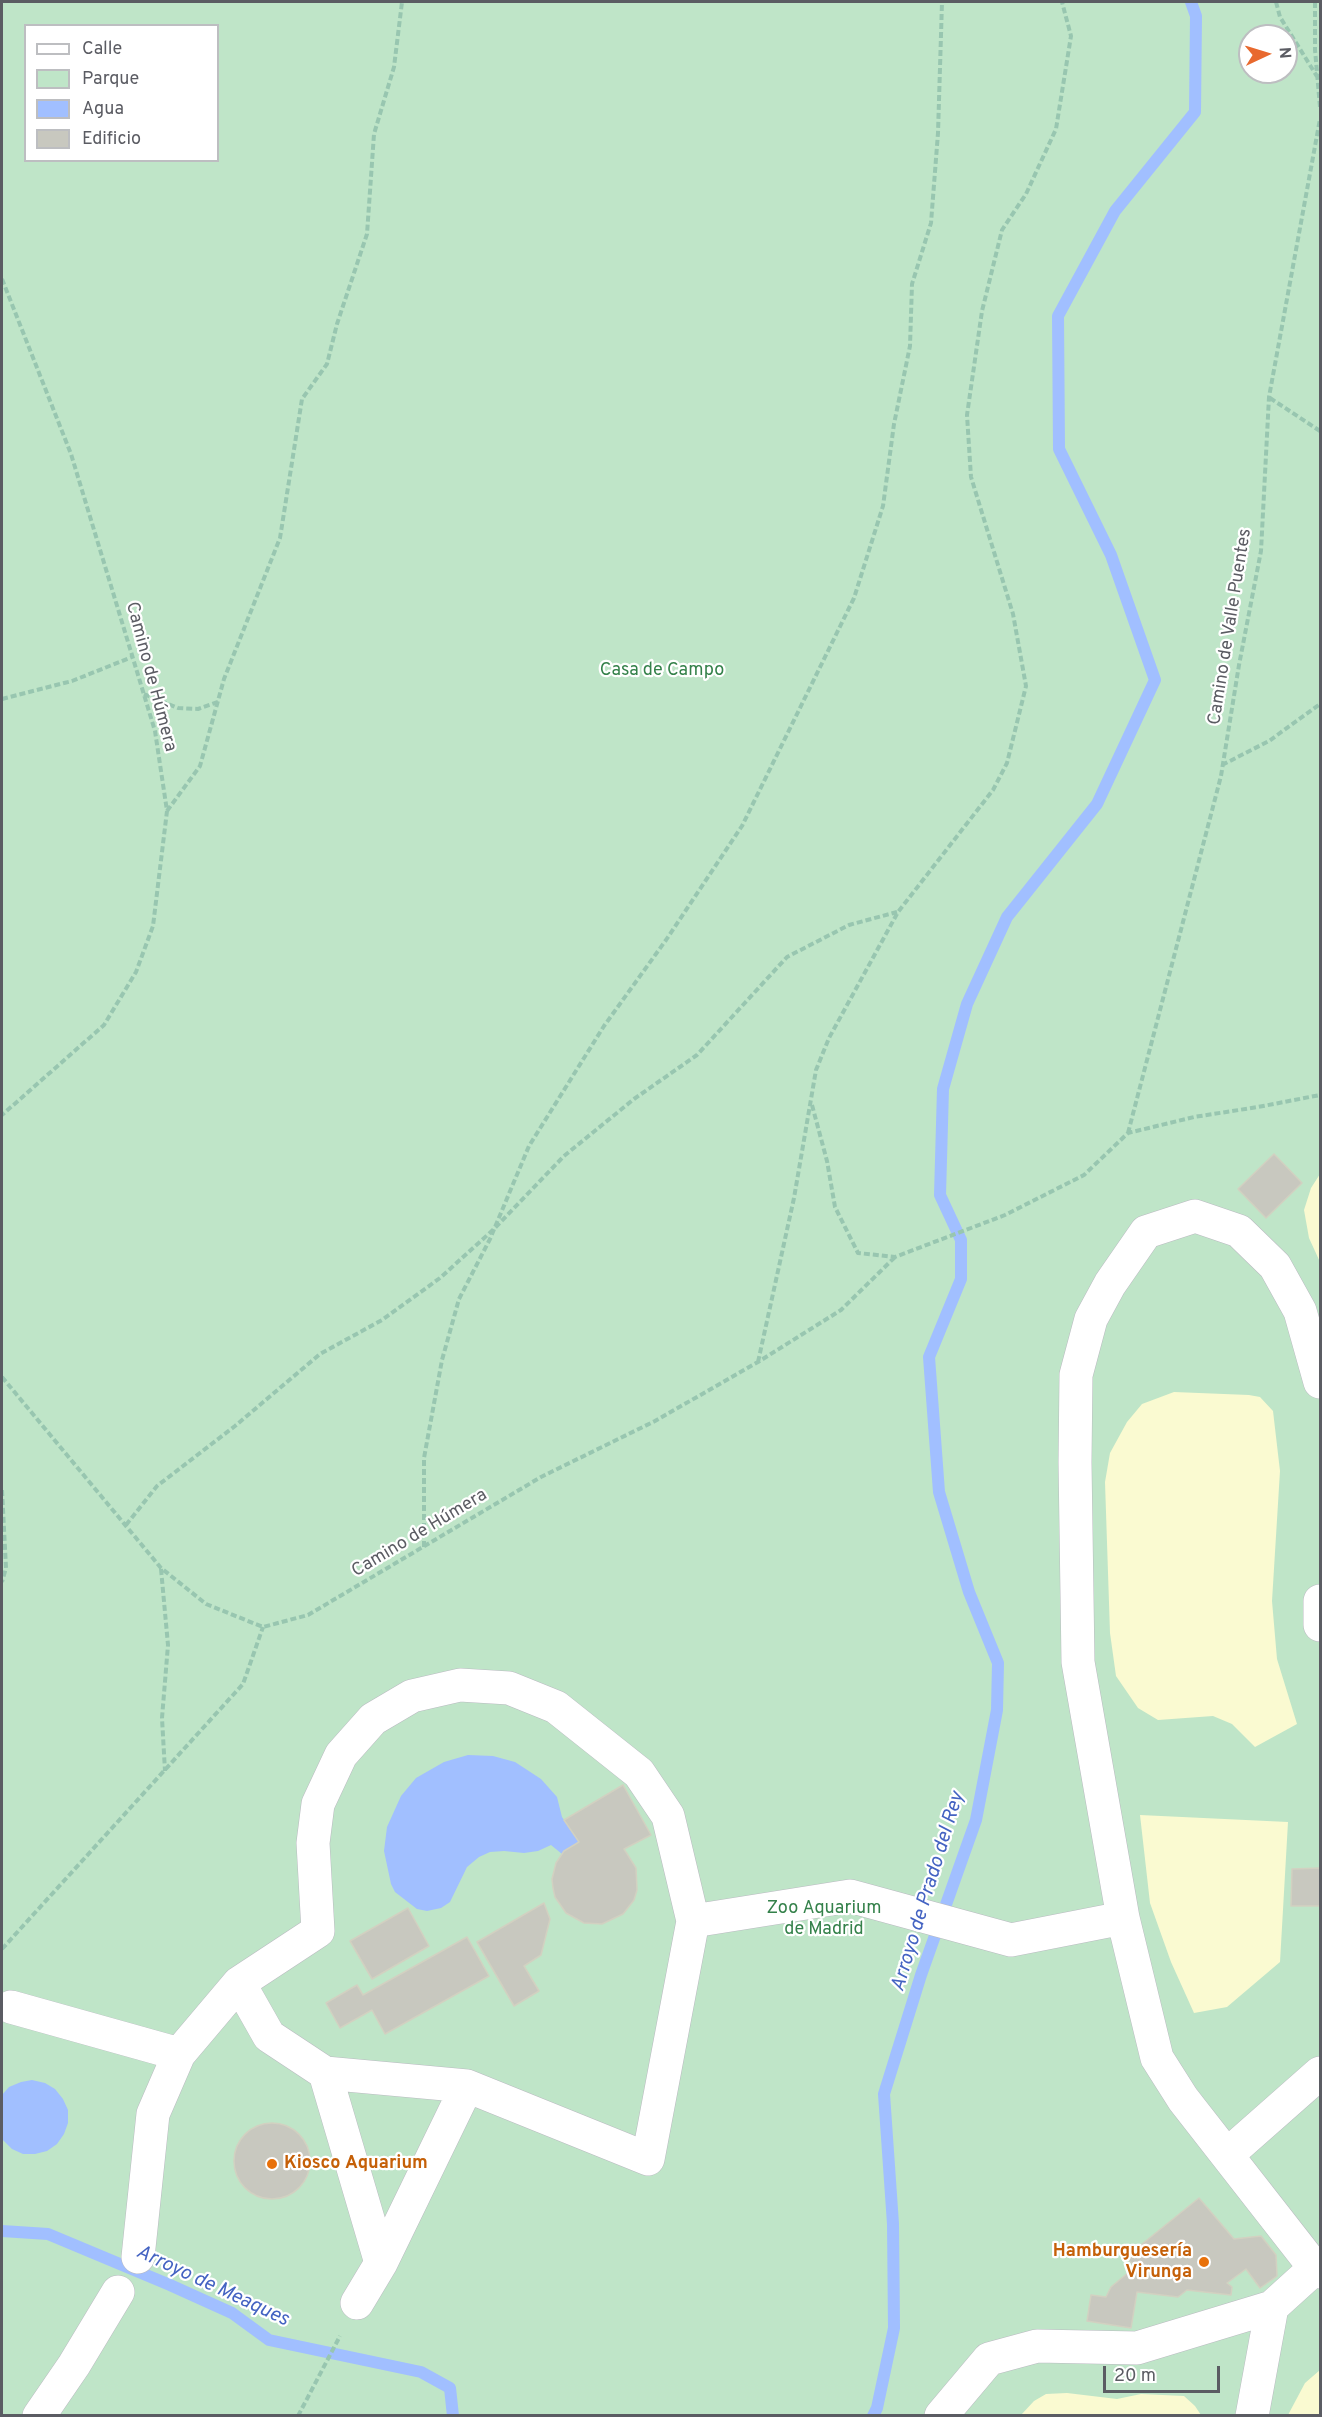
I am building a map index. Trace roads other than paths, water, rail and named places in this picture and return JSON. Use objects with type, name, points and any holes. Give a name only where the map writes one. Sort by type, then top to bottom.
[{"type":"street","points":[[941,2415],[989,2359],[1037,2346],[1137,2348],[1272,2307],[1318,2270],[1183,2099],[1157,2058],[1124,1918],[1078,1662],[1076,1375],[1091,1319],[1110,1284],[1146,1232],[1195,1216],[1239,1231],[1275,1266],[1300,1311],[1320,1382]]},
{"type":"street","points":[[1320,1601],[1320,1625]]},
{"type":"street","points":[[138,2257],[153,2114],[179,2054],[239,1983],[318,1931],[313,1843],[318,1804],[340,1755],[373,1719],[412,1696],[460,1685],[509,1688],[556,1707],[639,1773],[669,1816],[693,1921],[648,2159],[467,2086],[325,2073],[269,2036],[239,1983]]},
{"type":"street","points":[[693,1921],[850,1896],[1011,1940],[1124,1918]]},
{"type":"street","points":[[11,2007],[179,2054]]},
{"type":"street","points":[[325,2073],[381,2263]]},
{"type":"street","points":[[1227,2155],[1320,2073]]},
{"type":"street","points":[[357,2303],[381,2263],[467,2086]]},
{"type":"street","points":[[39,2415],[74,2365],[118,2292]]},
{"type":"street","points":[[1252,2415],[1272,2307]]},
{"type":"water","points":[[468,1755],[493,1756],[515,1762],[541,1779],[557,1797],[562,1817],[579,1842],[562,1854],[551,1845],[538,1851],[524,1853],[490,1852],[479,1857],[467,1867],[450,1902],[441,1908],[427,1911],[417,1909],[395,1892],[391,1884],[384,1851],[387,1827],[401,1796],[416,1778],[444,1762]]},
{"type":"water","points":[[32,2080],[45,2083],[55,2089],[68,2110],[68,2123],[57,2144],[47,2151],[23,2154],[12,2149],[2,2139],[2,2095],[9,2087]]},
{"type":"waterway","name":"Arroyo de Prado del Rey","points":[[873,2416],[877,2408],[894,2328],[893,2224],[884,2094],[921,1975],[976,1820],[997,1710],[998,1663],[969,1592],[939,1492],[929,1357],[961,1279],[961,1240],[940,1195],[943,1089],[967,1004],[1007,917],[1097,804],[1155,680],[1111,555],[1059,449],[1058,316],[1115,211],[1195,112],[1196,16],[1191,2]]},
{"type":"waterway","name":"Arroyo de Meaques","points":[[2,2231],[48,2234],[232,2313],[269,2340],[421,2372],[450,2388],[453,2416]]},
{"type":"place","name":"Kiosco Aquarium","points":[[272,2164]]},
{"type":"place","name":"Hamburguesería Virunga","points":[[1204,2262]]},
{"type":"park label","name":"Casa de Campo","points":[[662,671]]},
{"type":"park label","name":"Zoo Aquarium de Madrid","points":[[824,1919]]}]
